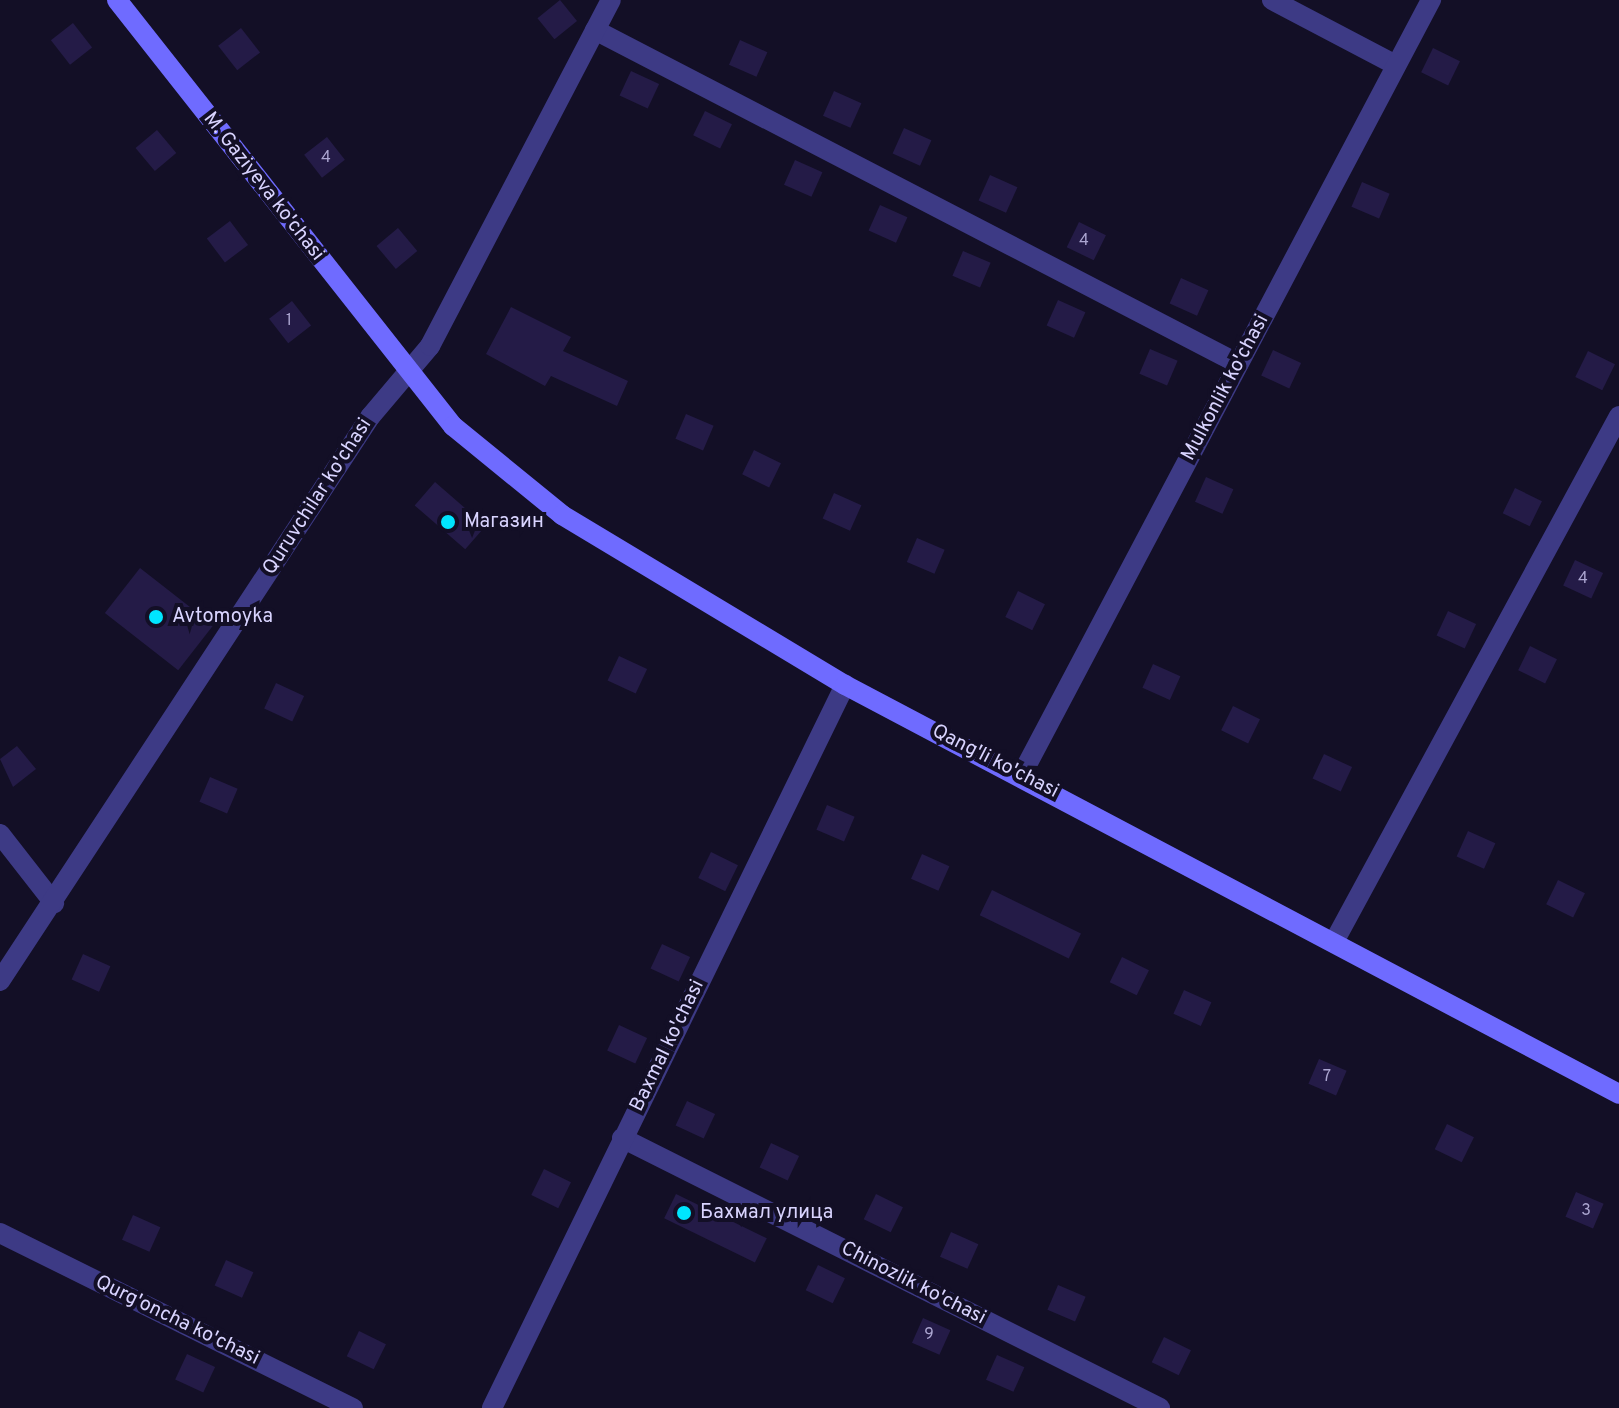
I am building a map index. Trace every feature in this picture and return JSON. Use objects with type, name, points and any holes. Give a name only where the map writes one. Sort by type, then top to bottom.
[{"type":"street","name":"M. Gaziyeva ko'chasi","points":[[117,0],[410,374]]},
{"type":"street","name":"Quruvchilar ko'chasi","points":[[0,981],[370,417],[410,374],[611,0]]},
{"type":"street","points":[[1272,0],[1396,65]]},
{"type":"street","name":"Mulkonlik ko'chasi","points":[[1021,776],[1431,0]]},
{"type":"street","points":[[595,30],[1239,364]]},
{"type":"street","name":"Qang'li ko'chasi","points":[[410,374],[453,426],[562,515],[845,685],[1335,940],[1619,1094]]},
{"type":"street","points":[[1335,940],[1619,416]]},
{"type":"street","name":"Baхmal ko'chasi","points":[[492,1408],[845,685]]},
{"type":"street","points":[[0,834],[54,903]]},
{"type":"street","name":"Сhinozlik ko'chasi","points":[[622,1138],[1160,1408]]},
{"type":"street","name":"Qurg'oncha ko'chasi","points":[[0,1233],[353,1408]]},
{"type":"building","points":[[560,0],[577,21],[554,39],[537,18]]},
{"type":"building","points":[[73,23],[92,47],[70,65],[51,40]]},
{"type":"building","points":[[241,28],[260,52],[237,70],[218,46]]},
{"type":"building","points":[[740,40],[767,52],[756,77],[729,65]]},
{"type":"building","points":[[1433,48],[1460,61],[1448,85],[1421,72]]},
{"type":"building","points":[[631,71],[659,84],[648,109],[620,95]]},
{"type":"building","points":[[834,91],[861,103],[850,128],[823,116]]},
{"type":"building","points":[[705,111],[732,124],[720,148],[693,135]]},
{"type":"building","points":[[904,128],[931,140],[920,166],[893,154]]},
{"type":"building","points":[[157,130],[176,153],[155,171],[136,148]]},
{"type":"building","points":[[327,137],[345,160],[322,178],[304,155]]},
{"type":"building","points":[[795,160],[822,172],[811,197],[784,185]]},
{"type":"building","points":[[990,175],[1017,187],[1006,213],[979,201]]},
{"type":"building","points":[[1362,182],[1390,194],[1379,219],[1351,207]]},
{"type":"building","points":[[880,205],[907,217],[896,243],[869,231]]},
{"type":"building","points":[[230,221],[248,245],[225,262],[207,238]]},
{"type":"building","points":[[1079,222],[1106,235],[1094,260],[1067,247]]},
{"type":"building","points":[[398,228],[417,251],[396,269],[377,246]]},
{"type":"building","points":[[963,251],[991,263],[980,288],[952,276]]},
{"type":"building","points":[[1181,278],[1208,290],[1197,316],[1170,304]]},
{"type":"building","points":[[1058,300],[1085,312],[1074,338],[1047,326]]},
{"type":"building","points":[[292,301],[311,325],[288,343],[269,319]]},
{"type":"building","points":[[511,307],[571,337],[563,351],[628,381],[617,406],[551,376],[545,386],[486,354]]},
{"type":"building","points":[[1150,349],[1178,361],[1167,386],[1139,374]]},
{"type":"building","points":[[1273,350],[1301,363],[1289,388],[1261,375]]},
{"type":"building","points":[[1588,351],[1615,364],[1602,390],[1575,377]]},
{"type":"building","points":[[686,414],[714,426],[703,451],[675,439]]},
{"type":"building","points":[[754,450],[781,463],[769,487],[742,474]]},
{"type":"building","points":[[1206,477],[1233,489],[1222,514],[1195,502]]},
{"type":"building","points":[[435,482],[486,526],[465,549],[415,505]]},
{"type":"building","points":[[1515,488],[1542,501],[1530,526],[1503,513]]},
{"type":"building","points":[[834,493],[861,505],[850,531],[823,519]]},
{"type":"building","points":[[917,538],[945,550],[934,574],[907,562]]},
{"type":"building","points":[[1575,560],[1603,573],[1591,598],[1563,585]]},
{"type":"building","name":"Avtomoyka","points":[[140,568],[213,625],[178,670],[105,613]]},
{"type":"building","points":[[1018,591],[1045,604],[1032,630],[1005,617]]},
{"type":"building","points":[[1448,611],[1476,624],[1465,649],[1437,635]]},
{"type":"building","points":[[1530,646],[1557,659],[1545,683],[1518,670]]},
{"type":"building","points":[[619,656],[647,669],[636,694],[608,680]]},
{"type":"building","points":[[1153,664],[1180,676],[1170,700],[1142,688]]},
{"type":"building","points":[[276,683],[304,696],[292,721],[264,708]]},
{"type":"building","points":[[1233,706],[1260,719],[1248,743],[1221,730]]},
{"type":"building","points":[[17,746],[36,769],[13,787],[0,759]]},
{"type":"building","points":[[1324,754],[1352,767],[1341,792],[1313,778]]},
{"type":"building","points":[[210,777],[238,789],[227,814],[199,802]]},
{"type":"building","points":[[827,805],[855,817],[844,842],[816,830]]},
{"type":"building","points":[[1468,831],[1495,843],[1484,869],[1457,857]]},
{"type":"building","points":[[711,852],[738,865],[725,891],[698,878]]},
{"type":"building","points":[[922,854],[949,866],[938,891],[911,879]]},
{"type":"building","points":[[1558,880],[1585,893],[1573,917],[1546,904]]},
{"type":"building","points":[[992,890],[1081,933],[1069,959],[980,915]]},
{"type":"building","points":[[662,944],[690,957],[679,982],[651,968]]},
{"type":"building","points":[[83,954],[110,966],[99,992],[72,980]]},
{"type":"building","points":[[1122,957],[1149,970],[1137,995],[1110,982]]},
{"type":"building","points":[[1184,990],[1211,1002],[1201,1026],[1173,1014]]},
{"type":"building","points":[[619,1025],[647,1038],[635,1063],[607,1050]]},
{"type":"building","points":[[1319,1059],[1347,1071],[1336,1096],[1308,1084]]},
{"type":"building","points":[[687,1101],[715,1114],[704,1139],[676,1125]]},
{"type":"building","points":[[1447,1124],[1474,1137],[1462,1162],[1435,1149]]},
{"type":"building","points":[[771,1143],[799,1156],[788,1181],[760,1167]]},
{"type":"building","points":[[544,1169],[571,1182],[558,1208],[531,1195]]},
{"type":"building","points":[[1576,1192],[1604,1204],[1593,1229],[1565,1217]]},
{"type":"building","points":[[676,1194],[767,1238],[755,1263],[664,1218]]},
{"type":"building","points":[[876,1194],[903,1207],[891,1232],[864,1219]]},
{"type":"building","points":[[133,1215],[160,1227],[149,1252],[122,1240]]},
{"type":"building","points":[[951,1232],[978,1244],[967,1269],[940,1257]]},
{"type":"building","points":[[226,1260],[253,1272],[242,1298],[215,1286]]},
{"type":"building","points":[[818,1265],[845,1278],[833,1303],[806,1290]]},
{"type":"building","points":[[1058,1285],[1086,1297],[1075,1322],[1047,1310]]},
{"type":"building","points":[[923,1318],[950,1330],[939,1355],[912,1343]]},
{"type":"building","points":[[359,1331],[386,1344],[374,1369],[347,1356]]},
{"type":"building","points":[[1164,1337],[1191,1350],[1179,1375],[1152,1362]]},
{"type":"building","points":[[187,1354],[215,1367],[203,1392],[175,1379]]},
{"type":"building","points":[[997,1355],[1024,1367],[1013,1392],[986,1380]]},
{"type":"place","name":"Магазин","points":[[448,522]]},
{"type":"place","name":"Avtomoyka","points":[[156,617]]},
{"type":"place","name":"Бахмал улица","points":[[684,1213]]}]
